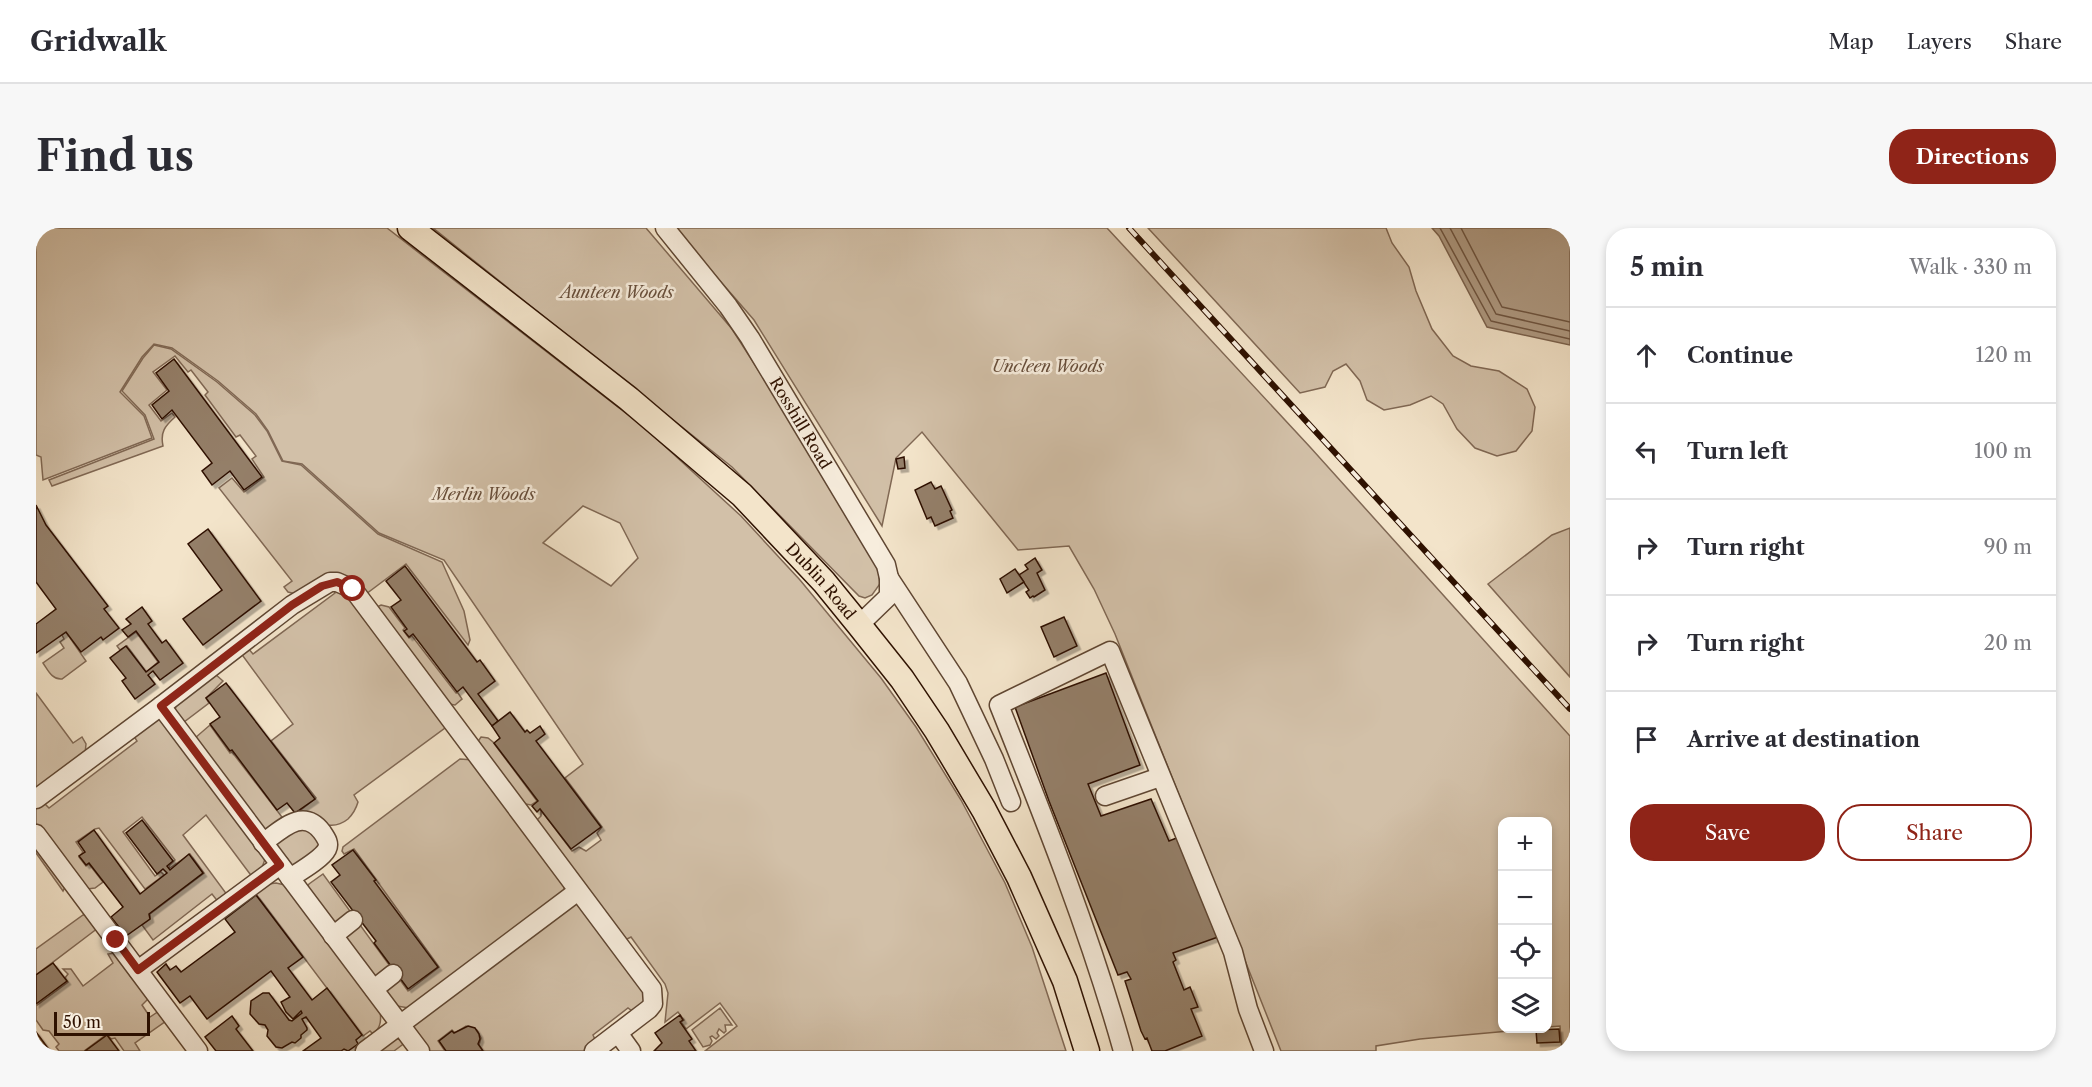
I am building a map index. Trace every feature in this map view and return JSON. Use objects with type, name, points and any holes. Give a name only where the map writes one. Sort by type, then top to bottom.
[{"type":"main road","name":"Dublin Road","points":[[410,228],[628,399],[742,495],[824,582],[860,625],[931,723],[984,810],[1019,877],[1065,981],[1087,1051]]},
{"type":"street","name":"Rosshill Road","points":[[665,228],[728,306],[750,338],[886,565],[889,578],[963,695],[994,759],[1011,802]]},
{"type":"street","points":[[860,625],[889,596],[889,578]]},
{"type":"street","points":[[36,799],[302,598],[330,582],[346,585],[353,589],[652,989],[653,1004],[649,1009],[594,1051]]},
{"type":"street","points":[[1123,1051],[1107,994],[1071,893],[999,705],[1110,651],[1233,952],[1248,1009],[1264,1051]]},
{"type":"street","points":[[161,706],[420,1051]]},
{"type":"street","points":[[1105,796],[1160,777]]},
{"type":"street","points":[[138,970],[285,872],[322,855],[327,849],[328,841],[316,825],[306,820],[299,820],[284,827],[263,843]]},
{"type":"street","points":[[36,834],[198,1051]]},
{"type":"street","points":[[365,1051],[578,891]]},
{"type":"street","points":[[333,936],[353,920]]},
{"type":"street","points":[[374,989],[393,974]]},
{"type":"street","points":[[618,1033],[631,1051]]},
{"type":"green space","name":"Merlin Woods","points":[[36,228],[387,228],[645,428],[741,516],[800,580],[881,678],[916,727],[961,800],[1005,883],[1032,947],[1066,1051],[705,1051],[737,1026],[720,1003],[686,1029],[681,1022],[684,1020],[678,1012],[665,1022],[668,993],[665,984],[631,937],[623,941],[534,823],[541,816],[541,810],[572,851],[579,847],[586,851],[601,840],[597,833],[602,827],[565,778],[583,764],[444,560],[379,533],[302,464],[283,461],[268,431],[256,414],[218,381],[172,348],[154,344],[142,357],[120,392],[144,416],[152,438],[43,480],[41,457],[36,455]],"holes":[[[583,506],[620,523],[638,558],[611,586],[543,543]]]},
{"type":"green space","name":"Aunteen Woods","points":[[433,228],[646,228],[732,329],[863,534],[882,581],[872,595],[865,598],[859,596],[732,467]]},
{"type":"green space","name":"Uncleen Woods","points":[[1107,228],[1310,447],[1570,736],[1570,1051],[1562,1051],[1560,1026],[1552,1027],[1552,817],[1498,817],[1498,1032],[1420,1039],[1376,1046],[1376,1051],[1281,1051],[1115,634],[1094,589],[1069,546],[1018,550],[922,432],[896,458],[882,526],[754,320],[675,229]]},
{"type":"green space","points":[[1148,228],[1386,228],[1392,243],[1409,267],[1432,329],[1453,356],[1471,366],[1499,371],[1527,389],[1535,407],[1532,431],[1516,451],[1497,456],[1475,448],[1457,429],[1443,404],[1431,396],[1410,405],[1384,410],[1367,400],[1360,381],[1346,364],[1333,371],[1325,387],[1300,393]]},
{"type":"green space","points":[[154,345],[171,349],[217,382],[255,415],[267,431],[282,461],[301,465],[378,534],[442,562],[464,611],[470,640],[468,645],[406,564],[366,594],[356,584],[340,575],[325,578],[296,594],[288,592],[284,587],[292,581],[219,488],[232,478],[244,492],[264,477],[252,459],[256,456],[240,435],[236,437],[205,395],[208,392],[191,370],[188,372],[175,356],[153,372],[167,390],[149,405],[161,421],[172,413],[175,417],[164,430],[163,446],[52,486],[49,480],[154,439],[145,415],[122,391]]},
{"type":"green space","points":[[1570,528],[1570,677],[1488,584],[1552,535]]},
{"type":"green space","points":[[332,586],[341,586],[449,725],[354,795],[358,802],[348,819],[342,823],[329,825],[297,813],[316,798],[271,741],[293,724],[240,652],[247,647],[253,654],[335,593]]},
{"type":"green space","points":[[381,605],[389,607],[405,628],[403,630],[409,638],[412,636],[458,693],[462,699],[455,705],[449,704],[375,608]]},
{"type":"green space","points":[[66,632],[86,661],[59,679],[51,674],[43,663],[64,648],[60,642],[64,639],[62,635]]},
{"type":"green space","points":[[136,632],[158,662],[146,672],[127,646],[120,650],[117,646]]},
{"type":"green space","points":[[215,674],[223,681],[206,698],[209,703],[184,722],[175,713],[176,704]]},
{"type":"green space","points":[[36,693],[73,743],[82,737],[86,744],[85,754],[36,793]]},
{"type":"green space","points":[[157,718],[163,720],[265,855],[265,859],[253,878],[206,815],[183,835],[228,896],[219,903],[212,894],[153,940],[142,925],[150,919],[150,914],[204,873],[190,854],[170,868],[169,866],[175,860],[142,817],[123,832],[155,876],[161,872],[164,875],[145,889],[99,828],[95,829],[76,842],[83,852],[79,857],[86,866],[89,864],[103,882],[95,888],[87,889],[80,884],[36,824],[36,805],[42,801],[49,808],[137,741],[132,733]]},
{"type":"green space","points":[[210,725],[285,821],[266,833],[195,738]]},
{"type":"green space","points":[[481,737],[493,742],[537,801],[531,805],[520,803],[477,743]]},
{"type":"green space","points":[[460,759],[474,760],[564,886],[564,892],[409,1008],[397,1006],[374,982],[331,925],[307,888],[323,874],[408,991],[439,967],[354,849],[344,854],[342,851],[343,847]]},
{"type":"green space","points":[[304,826],[322,844],[294,868],[274,848],[276,840]]},
{"type":"green space","points":[[36,845],[66,885],[63,891],[36,853]]},
{"type":"green space","points":[[269,884],[285,885],[380,1008],[381,1019],[373,1034],[370,1031],[363,1036],[256,894]]},
{"type":"green space","points":[[577,901],[648,997],[636,1014],[628,1008],[593,1035],[597,1044],[587,1051],[483,1051],[479,1045],[481,1038],[477,1030],[466,1026],[455,1033],[452,1030],[438,1041],[445,1051],[425,1051],[413,1030],[413,1023]]},
{"type":"green space","points":[[83,915],[98,928],[36,975],[36,949]]},
{"type":"green space","points":[[115,953],[150,997],[142,1005],[150,1017],[159,1011],[166,1021],[135,1043],[140,1051],[124,1051],[115,1038],[111,1039],[107,1034],[84,1051],[59,1051],[56,1047],[59,1044],[49,1031],[43,1030],[36,1020],[36,1006],[68,982],[65,978],[68,974],[63,969],[71,969],[83,986],[113,963],[108,954]]},
{"type":"green space","points":[[720,1008],[732,1025],[725,1025],[724,1033],[719,1029],[717,1033],[719,1036],[716,1039],[710,1037],[712,1041],[710,1045],[703,1047],[692,1030]]},
{"type":"green space","points":[[396,1038],[406,1042],[394,1051],[376,1051]]},
{"type":"water","points":[[1432,228],[1570,228],[1570,345],[1487,327],[1439,236]]},
{"type":"building","points":[[174,359],[262,477],[244,490],[230,471],[212,485],[202,471],[212,463],[172,410],[162,419],[152,405],[169,391],[156,373]]},
{"type":"building","points":[[904,457],[905,468],[898,469],[896,459]]},
{"type":"building","points":[[931,482],[935,489],[941,486],[952,510],[950,511],[953,518],[935,526],[931,517],[927,519],[915,490]]},
{"type":"building","points":[[36,505],[46,525],[108,606],[104,609],[119,628],[103,640],[101,637],[81,652],[66,632],[36,653],[36,624],[56,609],[36,582]]},
{"type":"building","points":[[208,529],[261,601],[203,645],[183,619],[222,590],[188,544]]},
{"type":"building","points":[[1035,558],[1042,570],[1037,573],[1045,590],[1030,598],[1026,592],[1029,590],[1019,575],[1028,569],[1025,565]]},
{"type":"building","points":[[405,566],[477,662],[480,660],[495,681],[478,694],[498,721],[492,726],[463,687],[457,692],[413,634],[409,637],[404,631],[407,629],[391,607],[401,600],[386,581]]},
{"type":"building","points":[[1015,569],[1024,582],[1007,593],[1000,579]]},
{"type":"building","points":[[142,607],[152,621],[148,624],[162,643],[166,640],[183,663],[160,680],[153,671],[148,675],[155,684],[135,699],[122,681],[126,678],[110,658],[126,646],[146,672],[159,662],[136,631],[128,637],[122,630],[131,624],[126,619]]},
{"type":"building","points":[[1064,617],[1077,646],[1054,657],[1041,627]]},
{"type":"building","points":[[1106,673],[1140,765],[1088,784],[1101,816],[1151,799],[1169,841],[1179,837],[1218,937],[1173,953],[1176,960],[1173,962],[1184,990],[1190,987],[1198,1007],[1191,1009],[1202,1036],[1165,1051],[1152,1051],[1147,1038],[1145,1039],[1141,1031],[1125,981],[1131,979],[1127,972],[1118,975],[1049,801],[1015,707]]},
{"type":"building","points":[[226,683],[315,799],[295,813],[287,803],[277,810],[210,724],[220,717],[206,698]]},
{"type":"building","points":[[510,712],[525,732],[527,730],[530,733],[540,726],[545,734],[536,741],[601,827],[571,849],[540,809],[537,812],[532,806],[538,801],[494,743],[500,738],[492,726]]},
{"type":"building","points":[[142,820],[173,861],[167,866],[170,870],[189,854],[203,873],[149,914],[150,919],[126,936],[111,917],[123,907],[89,863],[86,865],[79,856],[85,852],[78,842],[94,830],[140,894],[167,873],[163,869],[157,874],[126,833]]},
{"type":"building","points":[[353,850],[438,967],[408,989],[374,943],[376,941],[331,882],[340,875],[332,865]]},
{"type":"building","points":[[256,895],[303,957],[288,968],[312,1000],[327,988],[362,1035],[356,1040],[358,1044],[348,1051],[344,1049],[341,1051],[303,1051],[321,1038],[306,1017],[302,1019],[307,1030],[301,1038],[282,1048],[276,1047],[267,1036],[268,1030],[265,1025],[259,1024],[250,1014],[251,1001],[263,993],[269,993],[289,1020],[292,1021],[302,1013],[301,1011],[293,1019],[286,1012],[281,1002],[290,997],[271,971],[207,1019],[190,996],[180,1003],[157,972],[166,964],[170,970],[176,966],[181,972],[235,932],[225,919]]},
{"type":"building","points":[[53,963],[67,981],[36,1004],[36,975]]},
{"type":"building","points":[[680,1015],[683,1020],[680,1022],[692,1039],[689,1041],[696,1051],[654,1051],[662,1043],[655,1033]]},
{"type":"building","points":[[232,1016],[239,1026],[236,1029],[253,1051],[216,1051],[205,1037]]},
{"type":"building","points":[[468,1026],[475,1028],[479,1034],[478,1044],[483,1051],[446,1051],[439,1041],[452,1031],[454,1033]]},
{"type":"building","points":[[1552,1029],[1559,1029],[1560,1042],[1537,1043],[1536,1033],[1552,1033]]},
{"type":"building","points":[[36,1032],[50,1051],[36,1051]]},
{"type":"building","points":[[107,1035],[119,1051],[85,1051]]},
{"type":"railway","points":[[1129,228],[1570,709]]},
{"type":"route","points":[[116,940],[138,970],[280,865],[161,706],[292,605],[322,586],[330,582],[337,582],[353,589]]}]
